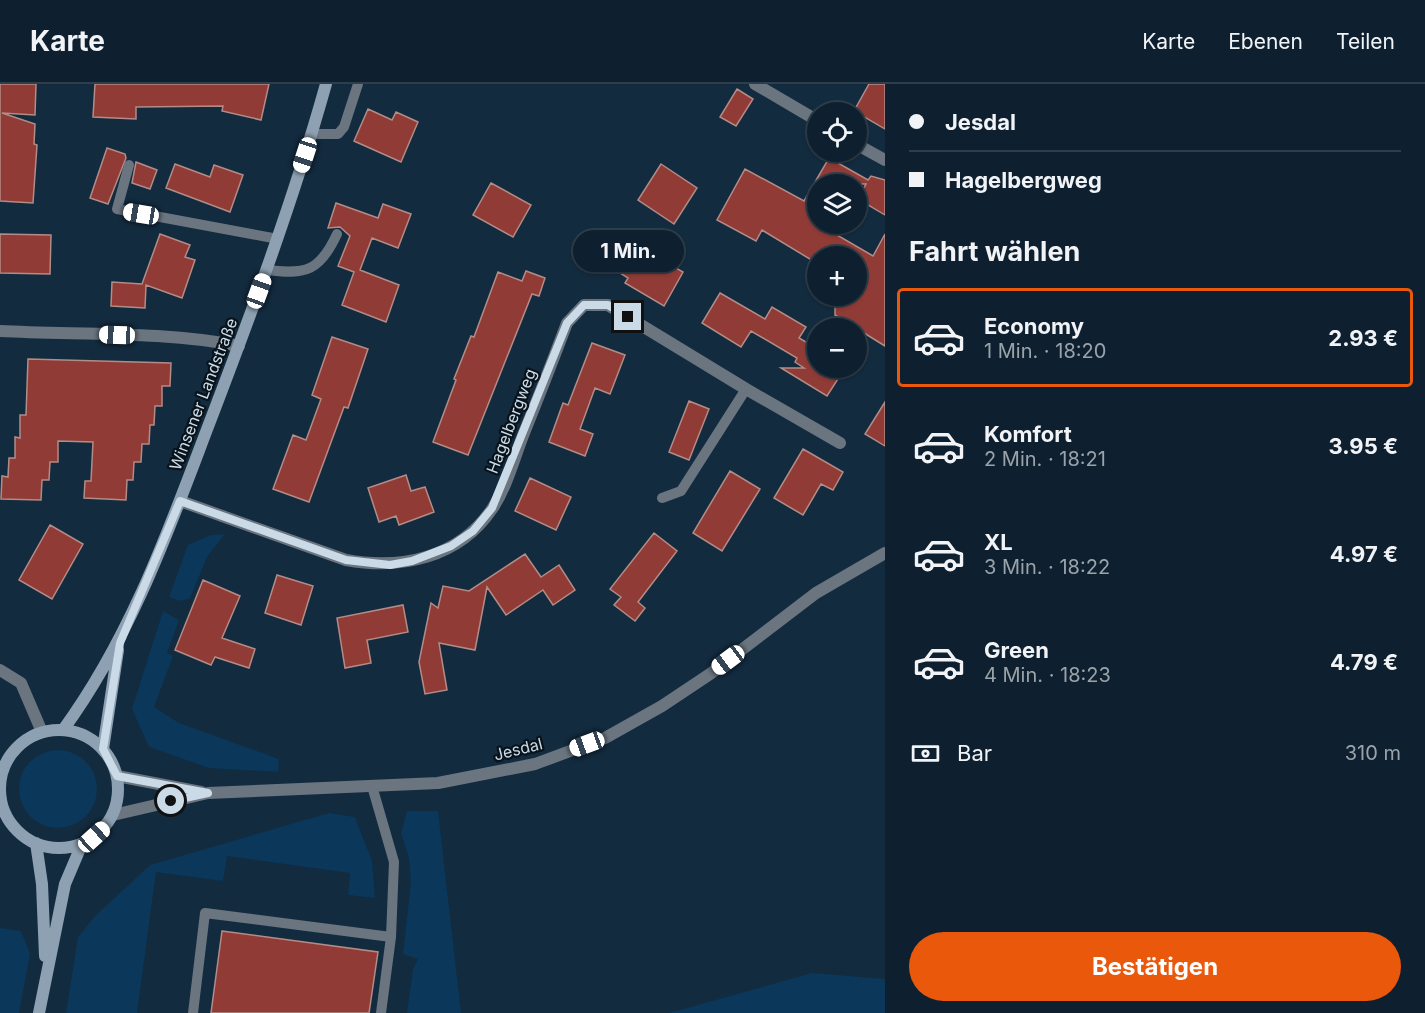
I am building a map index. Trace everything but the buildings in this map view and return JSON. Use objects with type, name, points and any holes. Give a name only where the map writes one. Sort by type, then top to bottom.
[{"type":"street","name":"Winsener Landstraße","points":[[63,730],[86,699],[120,643],[180,501],[278,239],[326,84]]},
{"type":"street","points":[[755,84],[807,115]]},
{"type":"street","points":[[867,150],[885,160]]},
{"type":"street","name":"Hagelbergweg","points":[[180,501],[346,560],[365,564],[390,565],[412,561],[451,546],[484,519],[500,496],[567,323],[584,305],[608,305],[746,389],[840,442]]},
{"type":"street","points":[[0,332],[129,336],[219,342],[239,346]]},
{"type":"street","name":"Jesdal","points":[[113,815],[208,793],[438,783],[535,764],[605,738],[662,706],[710,674],[816,593],[885,553]]},
{"type":"street","name":"Winsener Landstraße","points":[[103,749],[120,643]]},
{"type":"street","points":[[0,670],[21,682],[42,732]]},
{"type":"street","points":[[63,730],[78,733],[103,749],[117,776],[118,796],[113,815],[105,827],[82,844],[66,848],[36,843],[5,821],[0,788],[2,772],[12,754],[25,741],[42,732],[63,730]]},
{"type":"street","name":"Jesdal","points":[[117,776],[208,793]]},
{"type":"street","points":[[36,843],[42,884],[46,975]]},
{"type":"street","points":[[39,1013],[65,884],[82,844]]},
{"type":"lane","points":[[312,134],[338,134],[344,127],[358,84]]},
{"type":"lane","points":[[129,165],[117,209],[278,239]]},
{"type":"lane","points":[[267,270],[286,273],[316,266],[327,255],[337,234]]},
{"type":"lane","points":[[662,498],[681,491],[746,389]]},
{"type":"lane","points":[[372,786],[394,862],[391,938],[381,1013]]},
{"type":"lane","points":[[193,1013],[205,913],[391,938]]},
{"type":"shaded area","points":[[225,534],[207,557],[190,598],[181,601],[169,597],[188,545],[211,535]]},
{"type":"shaded area","points":[[163,611],[179,620],[167,653],[173,656],[154,707],[179,723],[279,759],[278,772],[209,768],[149,747],[132,709]]},
{"type":"shaded area","points":[[58,750],[73,753],[86,761],[94,774],[97,789],[94,804],[86,817],[73,825],[58,828],[43,825],[30,817],[22,804],[19,789],[22,774],[30,761],[43,753]]},
{"type":"shaded area","points":[[407,811],[438,811],[461,1013],[407,1013],[413,969],[418,959],[403,954],[411,882],[409,858],[401,833]]},
{"type":"shaded area","points":[[329,813],[355,817],[372,861],[375,898],[348,895],[350,873],[227,856],[223,881],[156,872],[137,1013],[66,1013],[78,937],[95,916],[150,865]]},
{"type":"shaded area","points":[[0,928],[21,931],[30,954],[19,1013],[0,1013]]},
{"type":"shaded area","points":[[812,973],[885,979],[885,1013],[669,1013]]},
{"type":"route","points":[[171,801],[208,793],[117,776],[112,762],[103,749],[120,643],[180,501],[346,560],[365,564],[390,565],[433,555],[473,531],[500,496],[567,323],[584,305],[608,305],[628,317]]}]
